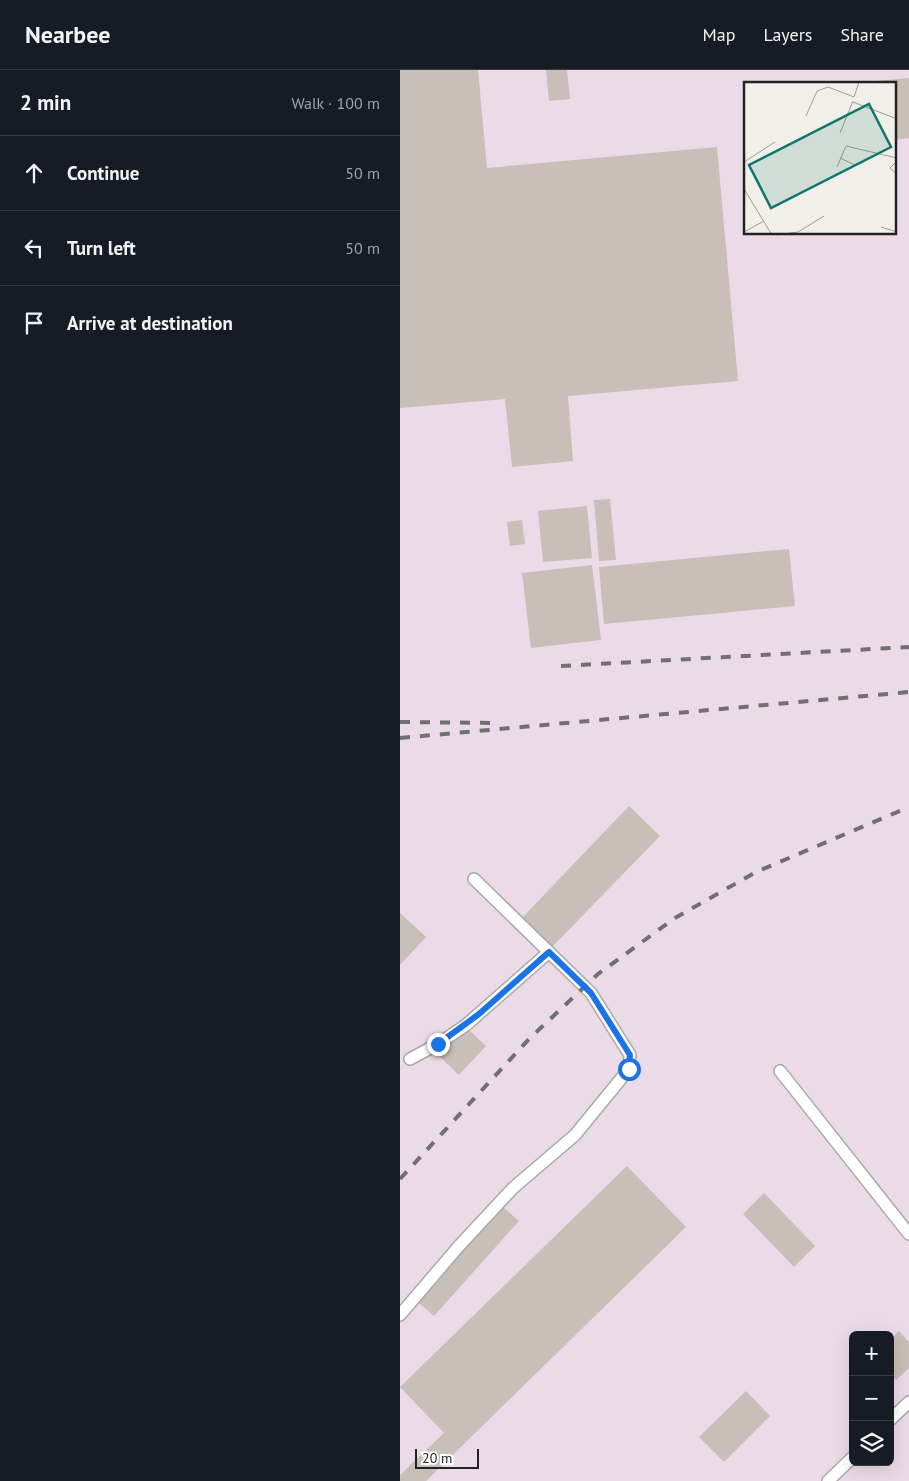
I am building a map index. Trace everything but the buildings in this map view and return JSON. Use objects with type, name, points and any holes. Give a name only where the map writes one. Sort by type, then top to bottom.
[{"type":"lane","points":[[400,1315],[459,1246],[513,1188],[575,1135],[629,1069],[630,1055],[591,993],[474,879]]},
{"type":"lane","points":[[410,1059],[438,1044],[466,1025],[549,952]]},
{"type":"lane","points":[[780,1072],[909,1234]]},
{"type":"lane","points":[[894,1416],[909,1402]]},
{"type":"lane","points":[[828,1481],[849,1461]]},
{"type":"shaded area","points":[[400,70],[909,70],[909,1481],[400,1481]]},
{"type":"railway","points":[[561,666],[909,647]]},
{"type":"railway","points":[[400,738],[909,692]]},
{"type":"railway","points":[[400,722],[497,723]]},
{"type":"railway","points":[[400,1179],[529,1039],[598,974],[675,918],[756,872],[909,807]]},
{"type":"route","points":[[438,1044],[466,1025],[549,952],[591,993],[630,1055],[629,1069]]}]
